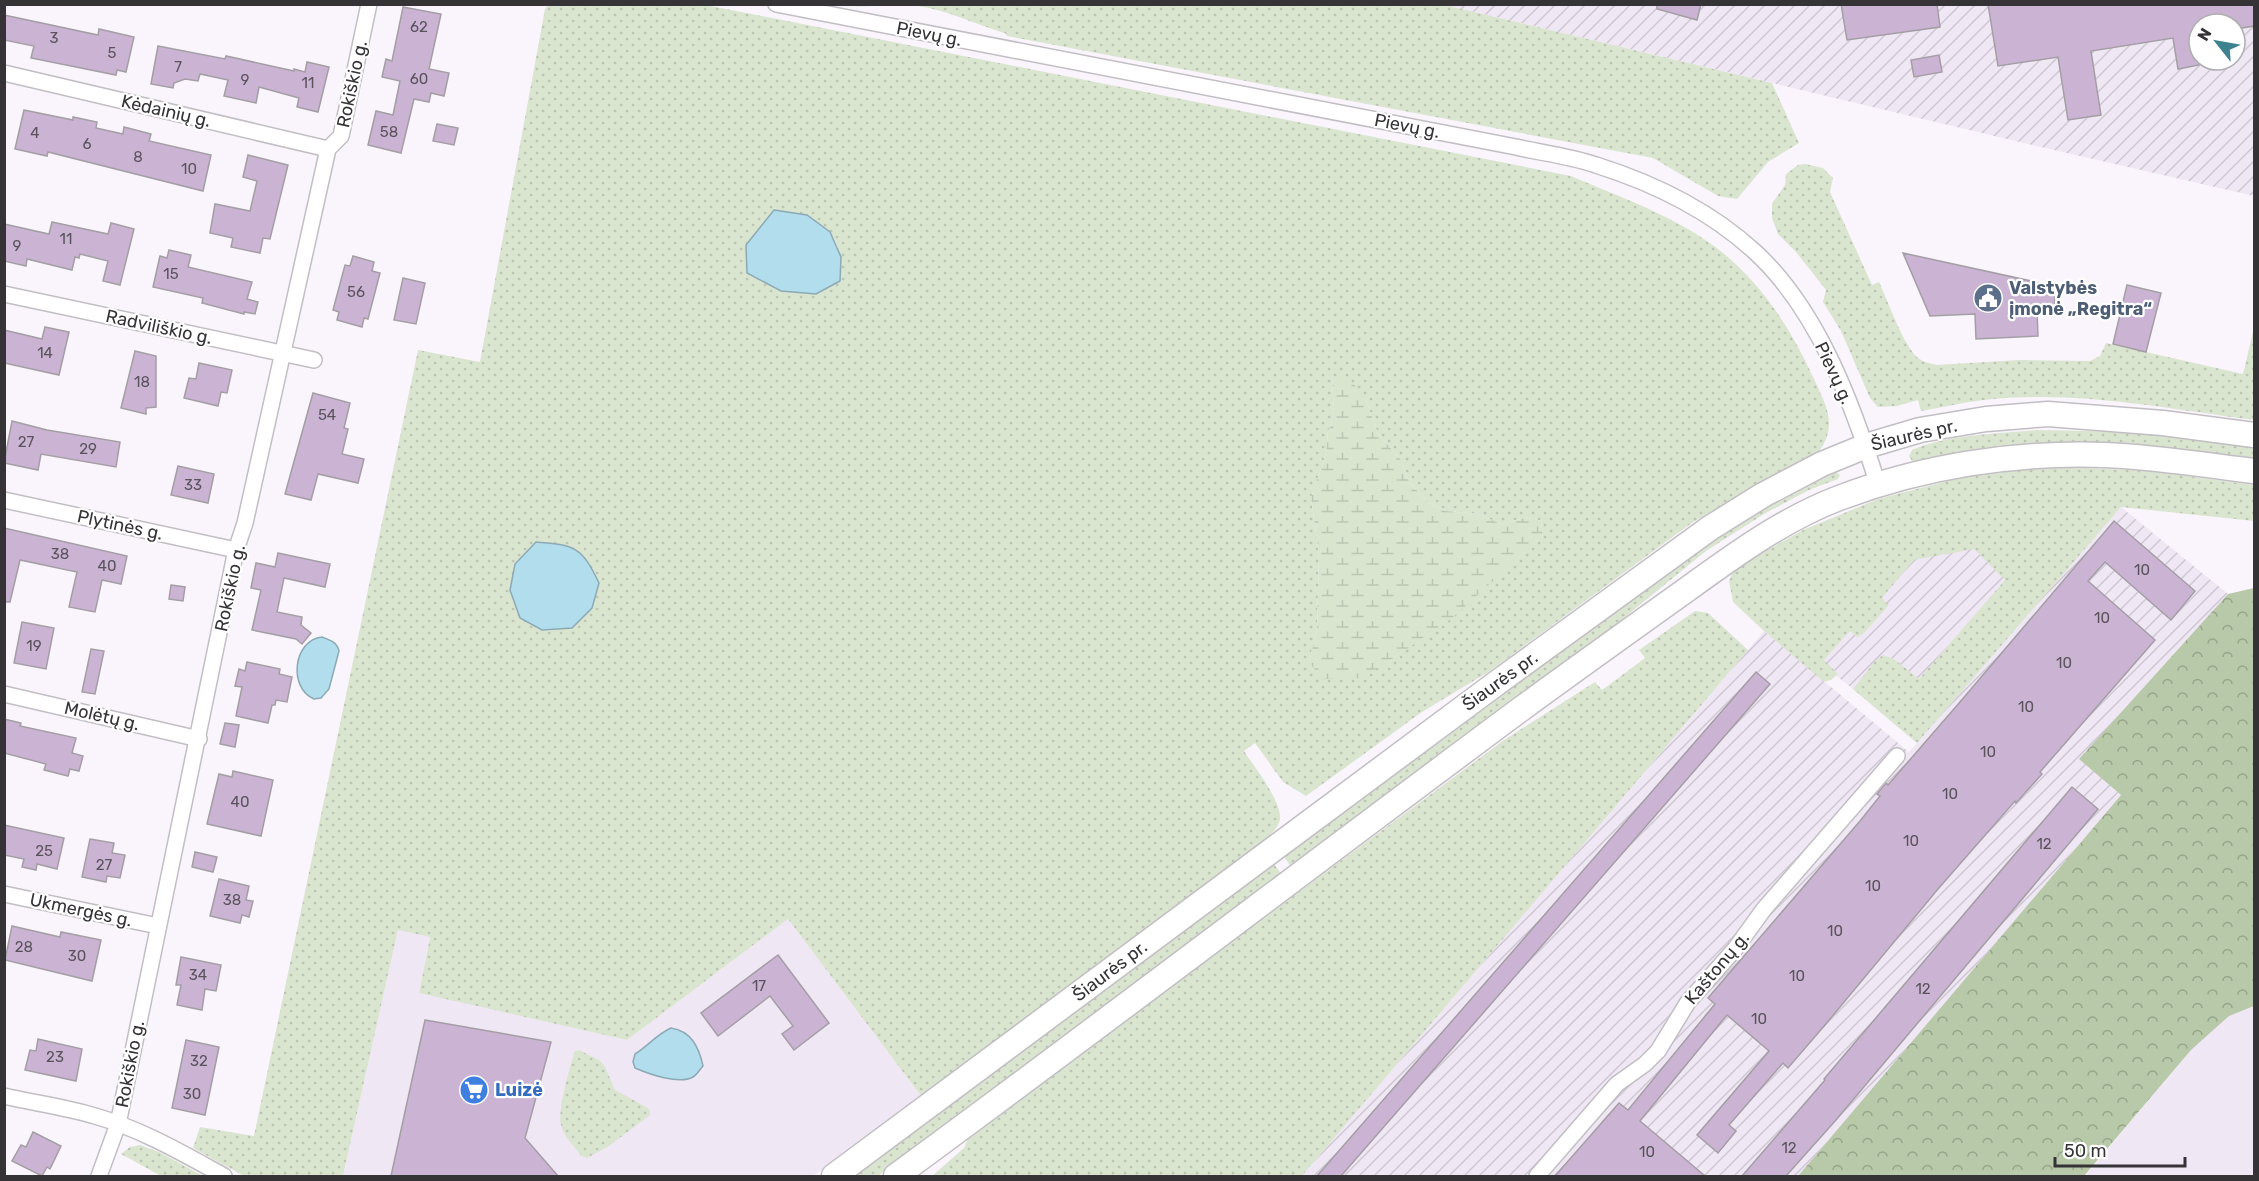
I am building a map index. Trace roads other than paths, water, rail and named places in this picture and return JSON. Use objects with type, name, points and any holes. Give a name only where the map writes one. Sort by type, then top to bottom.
[{"type":"main road","name":"Šiaurės pr.","points":[[834,1176],[1484,692],[1710,528],[1763,495],[1822,464],[1866,446],[1920,430],[1986,419],[2048,414],[2163,423],[2254,435]]},
{"type":"main road","name":"Šiaurės pr.","points":[[896,1176],[1508,719],[1740,551],[1801,515],[1838,498],[1878,485],[1987,460],[2046,455],[2102,455],[2155,458],[2254,471]]},
{"type":"street","name":"Rokiškio g.","points":[[99,1176],[118,1124],[199,739],[236,550],[245,523],[328,148],[341,136],[369,4]]},
{"type":"street","name":"Pievų g.","points":[[776,4],[801,7],[1557,156],[1594,164],[1638,179],[1677,197],[1713,219],[1755,252],[1803,309],[1827,354],[1866,446],[1878,485]]},
{"type":"street","name":"Kėdainių g.","points":[[4,73],[328,148]]},
{"type":"street","name":"Radviliškio g.","points":[[4,294],[314,360]]},
{"type":"street","name":"Plytinės g.","points":[[4,500],[236,550]]},
{"type":"street","name":"Molėtų g.","points":[[4,694],[199,739]]},
{"type":"street","name":"Kaštonų g.","points":[[1537,1176],[1617,1084],[1645,1064],[1658,1051],[1688,1002],[1735,949],[1764,909],[1897,756]]},
{"type":"street","name":"Ukmergės g.","points":[[4,894],[158,926]]},
{"type":"street","points":[[4,1096],[94,1116],[118,1124],[160,1142],[224,1176]]},
{"type":"water","points":[[774,210],[807,215],[830,232],[841,257],[840,281],[816,294],[781,291],[747,273],[746,245]]},
{"type":"water","points":[[536,542],[576,550],[587,562],[599,583],[592,608],[572,628],[542,630],[520,618],[510,590],[515,564]]},
{"type":"water","points":[[322,637],[335,643],[339,651],[329,689],[321,698],[314,699],[300,685],[297,665],[305,646],[312,640]]},
{"type":"water","points":[[671,1028],[689,1036],[696,1046],[703,1066],[697,1073],[693,1077],[680,1080],[656,1076],[635,1068],[633,1062],[635,1054],[661,1033]]},
{"type":"place","name":"Valstybės įmonė „Regitra“","points":[[1988,298]]},
{"type":"place","name":"Luizė","points":[[474,1090]]}]
